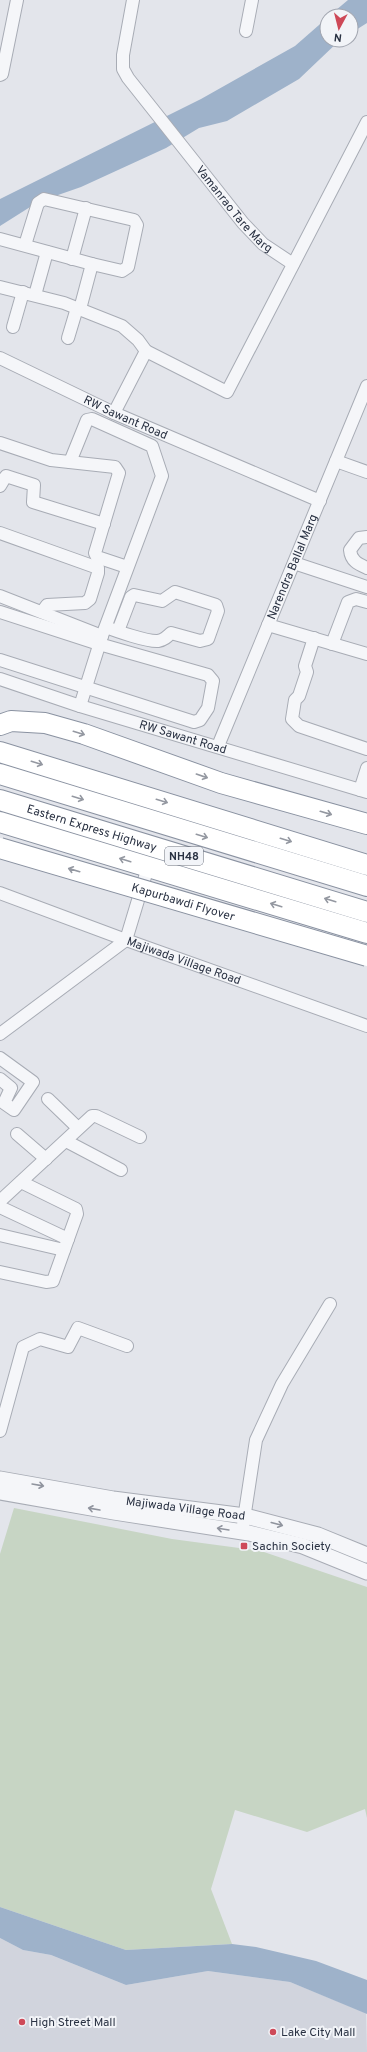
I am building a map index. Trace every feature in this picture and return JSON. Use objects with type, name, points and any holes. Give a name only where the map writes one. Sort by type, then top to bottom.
[{"type":"highway","points":[[0,725],[11,721],[45,723],[84,734],[221,783],[367,824]]},
{"type":"highway","points":[[0,752],[367,865]]},
{"type":"highway","name":"Eastern Express Highway","points":[[0,774],[367,886]]},
{"type":"highway","name":"Eastern Express Highway","points":[[0,800],[367,912]]},
{"type":"highway","points":[[0,822],[367,933]]},
{"type":"highway","name":"Kapurbawdi Flyover","points":[[0,848],[367,956]]},
{"type":"street","points":[[0,75],[2,74],[5,33],[16,0]]},
{"type":"street","name":"Vamanrao Tare Marg","points":[[133,0],[123,55],[123,69],[244,223],[263,244],[293,264]]},
{"type":"street","points":[[246,31],[252,0]]},
{"type":"street","points":[[0,287],[78,308],[122,326],[138,340],[146,351],[227,392],[367,122]]},
{"type":"street","points":[[0,239],[122,271],[128,267],[137,226],[134,220],[44,199],[38,203],[25,245]]},
{"type":"street","points":[[72,259],[86,208]]},
{"type":"street","points":[[13,327],[47,252]]},
{"type":"street","points":[[68,338],[92,264]]},
{"type":"street","points":[[114,413],[146,351]]},
{"type":"street","name":"RW Sawant Road","points":[[0,358],[114,413],[320,501]]},
{"type":"street","name":"Narendra Ballal Marg","points":[[218,746],[367,386]]},
{"type":"street","points":[[70,462],[87,420],[92,419],[152,446],[162,476],[102,636],[80,706]]},
{"type":"street","points":[[0,443],[51,460],[115,467],[119,473],[95,553],[97,557],[127,567]]},
{"type":"street","points":[[336,461],[367,472]]},
{"type":"street","points":[[0,486],[6,476],[34,485],[33,502],[104,524]]},
{"type":"street","points":[[0,533],[98,568],[98,573],[90,599],[85,603],[47,605],[42,612]]},
{"type":"street","points":[[367,537],[359,538],[350,550],[350,556],[356,564],[367,568]]},
{"type":"street","points":[[294,563],[367,587]]},
{"type":"street","points":[[0,612],[102,636],[118,631],[157,641],[166,639],[171,633],[200,641],[208,639],[218,611],[216,605],[176,592],[162,601],[134,595],[131,596],[118,631]]},
{"type":"street","points":[[0,596],[208,675],[213,681],[208,708],[200,720],[194,722],[0,660]]},
{"type":"street","points":[[332,644],[348,602],[356,599],[367,602]]},
{"type":"street","points":[[268,625],[367,654]]},
{"type":"street","points":[[314,638],[306,666],[307,672],[299,696],[296,700],[292,719],[299,726],[367,749]]},
{"type":"street","name":"RW Sawant Road","points":[[0,679],[80,706],[218,746],[364,791]]},
{"type":"street","points":[[364,791],[367,768]]},
{"type":"street","points":[[0,892],[126,940],[148,867]]},
{"type":"street","name":"Majiwada Village Road","points":[[0,1034],[126,940],[367,1026]]},
{"type":"street","points":[[0,1049],[29,1073]]},
{"type":"street","points":[[0,1058],[33,1082],[14,1110],[4,1103],[11,1088],[0,1079]]},
{"type":"street","points":[[48,1099],[78,1128]]},
{"type":"street","points":[[66,1244],[1,1208],[21,1182],[92,1116],[96,1116],[140,1137]]},
{"type":"street","points":[[17,1134],[46,1159]]},
{"type":"street","points":[[66,1141],[121,1170]]},
{"type":"street","points":[[0,1272],[46,1282],[53,1281],[77,1214],[76,1209],[21,1182]]},
{"type":"street","points":[[0,1235],[66,1244]]},
{"type":"street","points":[[242,1532],[256,1440],[282,1384],[330,1304]]},
{"type":"street","points":[[0,1431],[23,1347],[40,1339],[68,1346],[78,1328],[127,1346]]},
{"type":"street","name":"Majiwada Village Road","points":[[0,1479],[113,1499],[245,1516],[298,1537],[318,1535],[367,1555]]},
{"type":"street","points":[[0,1492],[242,1532],[298,1537],[367,1572]]},
{"type":"shaded area","points":[[0,1938],[23,1950],[51,1955],[126,1985],[208,1971],[290,1982],[366,2013],[367,2052],[0,2052]]},
{"type":"green space","points":[[14,1508],[172,1539],[261,1551],[367,1587],[367,1818],[365,1809],[307,1832],[235,1810],[211,1889],[232,1944],[126,1950],[0,1907],[0,1554]]},
{"type":"water","points":[[348,0],[367,0],[367,23],[359,28],[359,8],[338,8]]},
{"type":"water","points":[[319,25],[319,48],[332,48],[299,79],[227,121],[199,128],[166,148],[81,187],[38,202],[0,226],[0,199],[201,99],[295,46]]},
{"type":"water","points":[[0,1907],[126,1950],[232,1944],[256,1947],[316,1961],[367,1980],[367,2014],[290,1982],[208,1971],[126,1985],[51,1955],[23,1950],[0,1938]]},
{"type":"place","name":"Sachin Society","points":[[244,1546]]},
{"type":"place","name":"High Street Mall","points":[[22,2022]]},
{"type":"place","name":"Lake City Mall","points":[[273,2032]]}]
